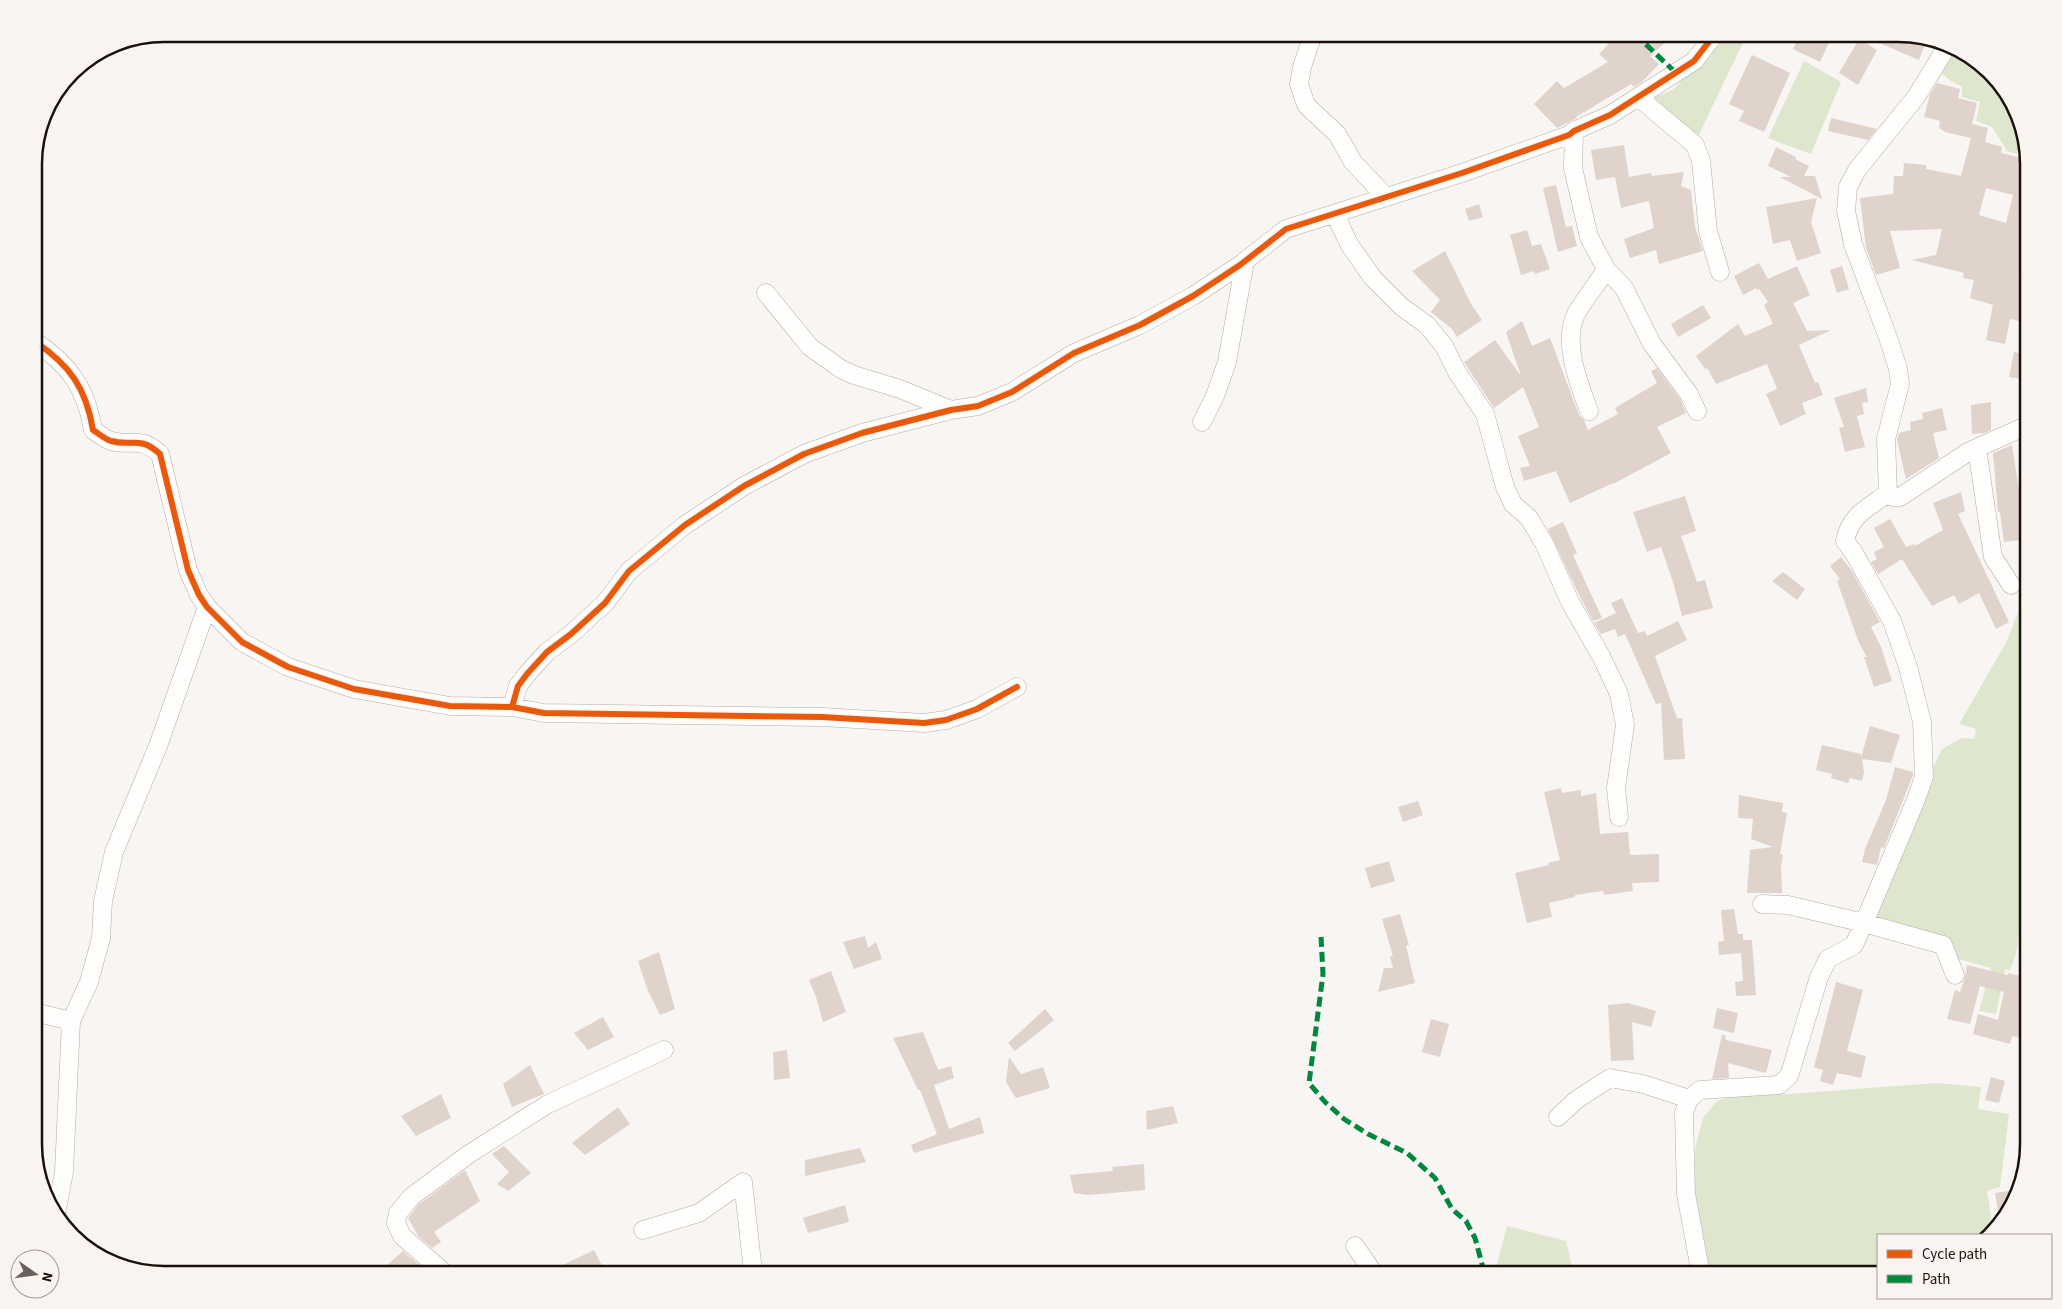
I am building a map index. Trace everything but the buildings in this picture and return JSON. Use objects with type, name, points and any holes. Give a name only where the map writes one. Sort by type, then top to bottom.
[{"type":"street","points":[[1310,43],[1302,67],[1299,84],[1306,105],[1337,134],[1353,162],[1386,197]]},
{"type":"street","points":[[512,707],[518,686],[526,674],[547,652],[605,603],[630,571],[685,525],[744,486],[804,454],[862,432],[951,410],[978,406],[1012,392],[1074,353],[1140,325],[1193,296],[1245,261],[1286,229],[1480,167],[1569,135],[1610,115],[1694,61],[1709,43]]},
{"type":"street","points":[[1944,52],[1916,96],[1857,170],[1848,187],[1846,211],[1853,244],[1890,343],[1898,369],[1900,384],[1886,440],[1888,493],[1892,497],[1900,497],[1977,448],[2020,429]]},
{"type":"street","points":[[1638,97],[1695,144],[1701,161],[1708,231],[1720,272]]},
{"type":"street","points":[[1574,131],[1573,168],[1589,237],[1606,269],[1624,288],[1652,344],[1689,394],[1697,411]]},
{"type":"street","points":[[1335,214],[1349,244],[1372,277],[1402,307],[1427,325],[1444,346],[1457,372],[1485,414],[1504,487],[1513,504],[1528,518],[1544,543],[1570,602],[1605,664],[1619,694],[1625,725],[1616,788],[1619,817]]},
{"type":"street","points":[[1202,422],[1216,396],[1227,362],[1245,261]]},
{"type":"street","points":[[1589,411],[1574,369],[1571,332],[1575,316],[1586,298],[1598,284],[1606,269]]},
{"type":"street","points":[[766,293],[810,347],[836,365],[854,375],[900,389],[951,410]]},
{"type":"street","points":[[43,348],[53,354],[75,379],[89,407],[93,430],[110,441],[139,442],[151,446],[160,454],[188,570],[199,595],[207,607],[242,642],[288,667],[307,674],[354,689],[450,706],[512,707],[544,713],[822,717],[924,723],[946,720],[978,708],[1017,687]]},
{"type":"street","points":[[1977,448],[1993,557],[2011,585]]},
{"type":"street","points":[[1699,1266],[1686,1194],[1684,1113],[1689,1098],[1700,1090],[1779,1084],[1788,1076],[1796,1056],[1819,977],[1828,959],[1854,945],[1916,802],[1924,776],[1922,722],[1908,667],[1892,621],[1854,553],[1845,541],[1847,530],[1854,519],[1888,493]]},
{"type":"street","points":[[58,1203],[64,1172],[71,1021],[89,982],[101,938],[103,901],[114,852],[158,746],[207,607]]},
{"type":"street","points":[[1762,904],[1788,905],[1864,923],[1943,945],[1955,975]]},
{"type":"street","points":[[43,1014],[71,1021]]},
{"type":"street","points":[[437,1266],[402,1236],[396,1223],[398,1213],[411,1197],[470,1154],[548,1104],[664,1050]]},
{"type":"street","points":[[1558,1117],[1576,1100],[1610,1078],[1643,1084],[1689,1098]]},
{"type":"street","points":[[643,1230],[699,1213],[743,1182],[752,1266]]},
{"type":"street","points":[[1354,1246],[1368,1266]]},
{"type":"green space","points":[[1722,43],[1743,43],[1696,141],[1647,101],[1674,89],[1695,65]]},
{"type":"green space","points":[[1946,53],[1965,63],[1989,84],[2007,111],[2013,126],[2017,141],[2017,154],[2007,151],[1992,127],[1976,121],[1980,102],[1962,97],[1962,87],[1936,69]]},
{"type":"green space","points":[[1804,61],[1841,82],[1811,154],[1768,138]]},
{"type":"green space","points":[[2019,574],[2020,925],[2016,954],[2010,970],[2005,969],[1996,1014],[1979,1011],[1991,968],[1954,958],[1872,920],[1929,776],[1942,749],[1962,738],[1974,739],[1976,729],[1959,724],[2006,643],[2018,613]]},
{"type":"green space","points":[[1936,1083],[1981,1087],[1978,1109],[2009,1114],[2000,1187],[1987,1191],[1992,1222],[1980,1234],[1877,1234],[1877,1266],[1705,1266],[1693,1189],[1696,1145],[1703,1118],[1717,1101],[1743,1093],[1789,1094]]},
{"type":"green space","points":[[1507,1226],[1566,1241],[1572,1266],[1496,1266]]},
{"type":"marked path","points":[[1644,43],[1676,73]]},
{"type":"marked path","points":[[1321,937],[1323,974],[1309,1083],[1325,1102],[1344,1119],[1368,1134],[1407,1153],[1435,1178],[1452,1209],[1466,1221],[1475,1238],[1483,1266]]},
{"type":"cycle path","points":[[512,707],[518,686],[527,674],[547,652],[571,634],[605,603],[629,571],[685,525],[744,486],[804,454],[862,433],[951,410],[978,406],[1012,392],[1074,353],[1140,325],[1193,296],[1240,265],[1286,229],[1462,173],[1569,135],[1610,115],[1694,61],[1708,43]]},
{"type":"cycle path","points":[[43,347],[67,369],[81,390],[93,430],[111,441],[118,443],[141,443],[153,448],[160,454],[188,570],[199,595],[207,607],[242,642],[288,667],[354,689],[450,706],[512,707],[544,713],[822,717],[924,723],[946,720],[977,709],[1017,687]]}]
